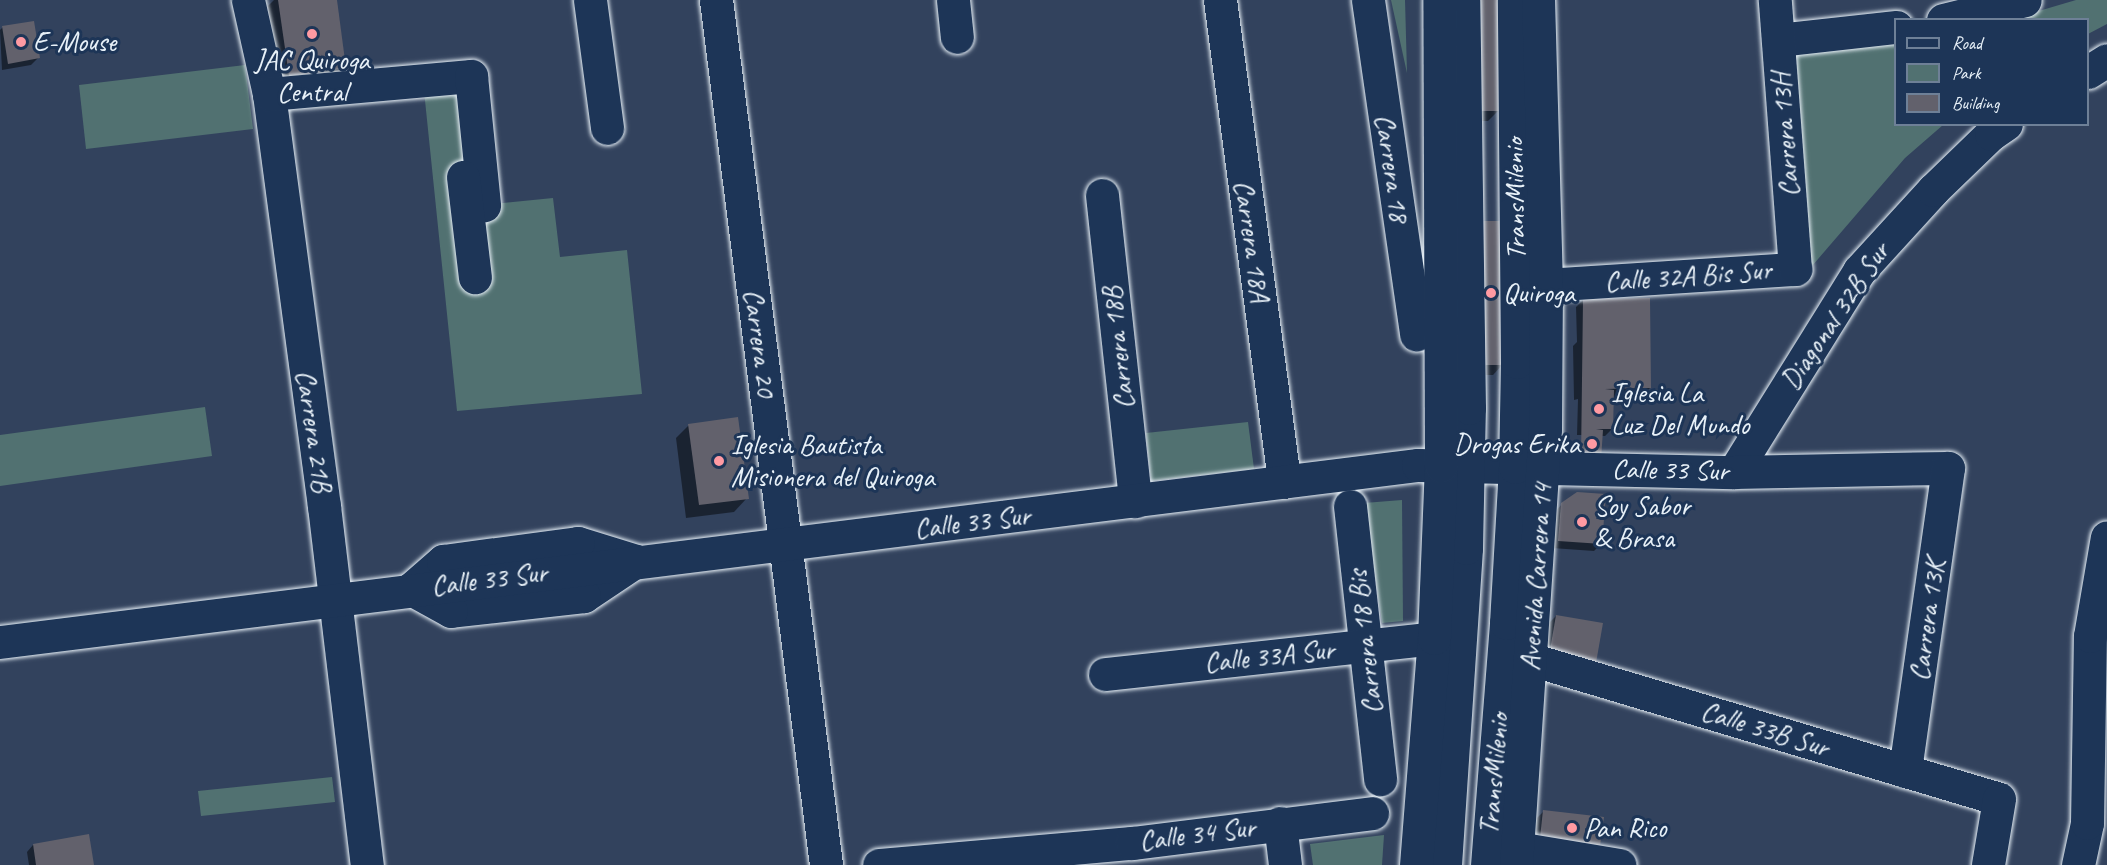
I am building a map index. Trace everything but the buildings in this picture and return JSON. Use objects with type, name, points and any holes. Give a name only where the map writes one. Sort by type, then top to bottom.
[{"type":"street","name":"Carrera 21B","points":[[248,0],[269,94],[367,865]]},
{"type":"street","points":[[590,0],[607,128]]},
{"type":"street","name":"Carrera 20","points":[[716,0],[826,865]]},
{"type":"street","points":[[953,0],[957,37]]},
{"type":"street","name":"Carrera 18A","points":[[1220,0],[1284,482]]},
{"type":"street","name":"Carrera 18","points":[[1368,0],[1416,335]]},
{"type":"street","points":[[1416,865],[1434,638],[1455,466],[1439,0]]},
{"type":"street","name":"TransMilenio","points":[[1445,865],[1460,657],[1455,466],[1470,363],[1463,0]]},
{"type":"street","name":"TransMilenio","points":[[1487,865],[1506,623],[1529,467],[1517,350],[1514,0]]},
{"type":"street","name":"Avenida Carrera 14","points":[[1516,857],[1530,658],[1529,467],[1546,285],[1538,0]]},
{"type":"street","name":"Carrera 13H","points":[[1775,0],[1795,269]]},
{"type":"street","points":[[1951,18],[2025,0]]},
{"type":"street","points":[[1778,40],[1894,27]]},
{"type":"street","points":[[2089,71],[2107,60]]},
{"type":"street","points":[[269,94],[461,77]]},
{"type":"street","points":[[461,77],[484,205]]},
{"type":"street","points":[[461,77],[475,277]]},
{"type":"street","name":"Diagonal 32B Sur","points":[[1734,472],[1859,271],[1932,190],[1991,134],[2003,126]]},
{"type":"street","name":"Carrera 18B","points":[[1102,195],[1135,501]]},
{"type":"street","name":"Calle 32A Bis Sur","points":[[1546,285],[1795,269]]},
{"type":"street","name":"Calle 33 Sur","points":[[0,642],[1419,465],[1734,472],[1948,468]]},
{"type":"street","name":"Carrera 13K","points":[[1905,771],[1948,468]]},
{"type":"street","name":"Carrera 18 Bis","points":[[1350,506],[1380,779]]},
{"type":"street","points":[[2078,865],[2087,823],[2090,636],[2107,537]]},
{"type":"street","name":"Calle 33A Sur","points":[[1105,674],[1434,638]]},
{"type":"street","name":"Calle 33B Sur","points":[[1530,658],[1999,800],[1988,865]]},
{"type":"street","name":"Calle 34 Sur","points":[[879,865],[1132,843],[1372,813]]},
{"type":"street","points":[[1280,823],[1285,865]]},
{"type":"street","points":[[1516,857],[1620,865]]},
{"type":"green space","points":[[1391,0],[1405,0],[1407,73]]},
{"type":"green space","points":[[2076,0],[2107,0],[2107,24],[2089,33],[2089,18],[2015,18]]},
{"type":"green space","points":[[1894,41],[1894,126],[1942,126],[1905,158],[1806,273],[1793,52]]},
{"type":"green space","points":[[245,65],[253,129],[86,149],[79,85]]},
{"type":"green space","points":[[471,76],[484,205],[553,198],[560,257],[627,250],[642,394],[457,411],[423,81]]},
{"type":"green space","points":[[205,407],[212,456],[0,486],[0,435]]},
{"type":"green space","points":[[1248,422],[1254,469],[1151,481],[1146,433]]},
{"type":"green space","points":[[1402,500],[1403,621],[1382,623],[1364,503]]},
{"type":"green space","points":[[332,777],[335,802],[201,816],[198,791]]},
{"type":"green space","points":[[1384,835],[1382,865],[1313,865],[1310,844]]},
{"type":"place","name":"JAC Quiroga Central","points":[[312,34]]},
{"type":"place","name":"E-Mouse","points":[[21,42]]},
{"type":"place","name":"Quiroga","points":[[1491,293]]},
{"type":"place","name":"Iglesia La Luz Del Mundo","points":[[1599,409]]},
{"type":"place","name":"Drogas Erika","points":[[1592,444]]},
{"type":"place","name":"Iglesia Bautista Misionera del Quiroga","points":[[719,461]]},
{"type":"place","name":"Soy Sabor & Brasa","points":[[1582,522]]},
{"type":"place","name":"Pan Rico","points":[[1572,828]]}]
